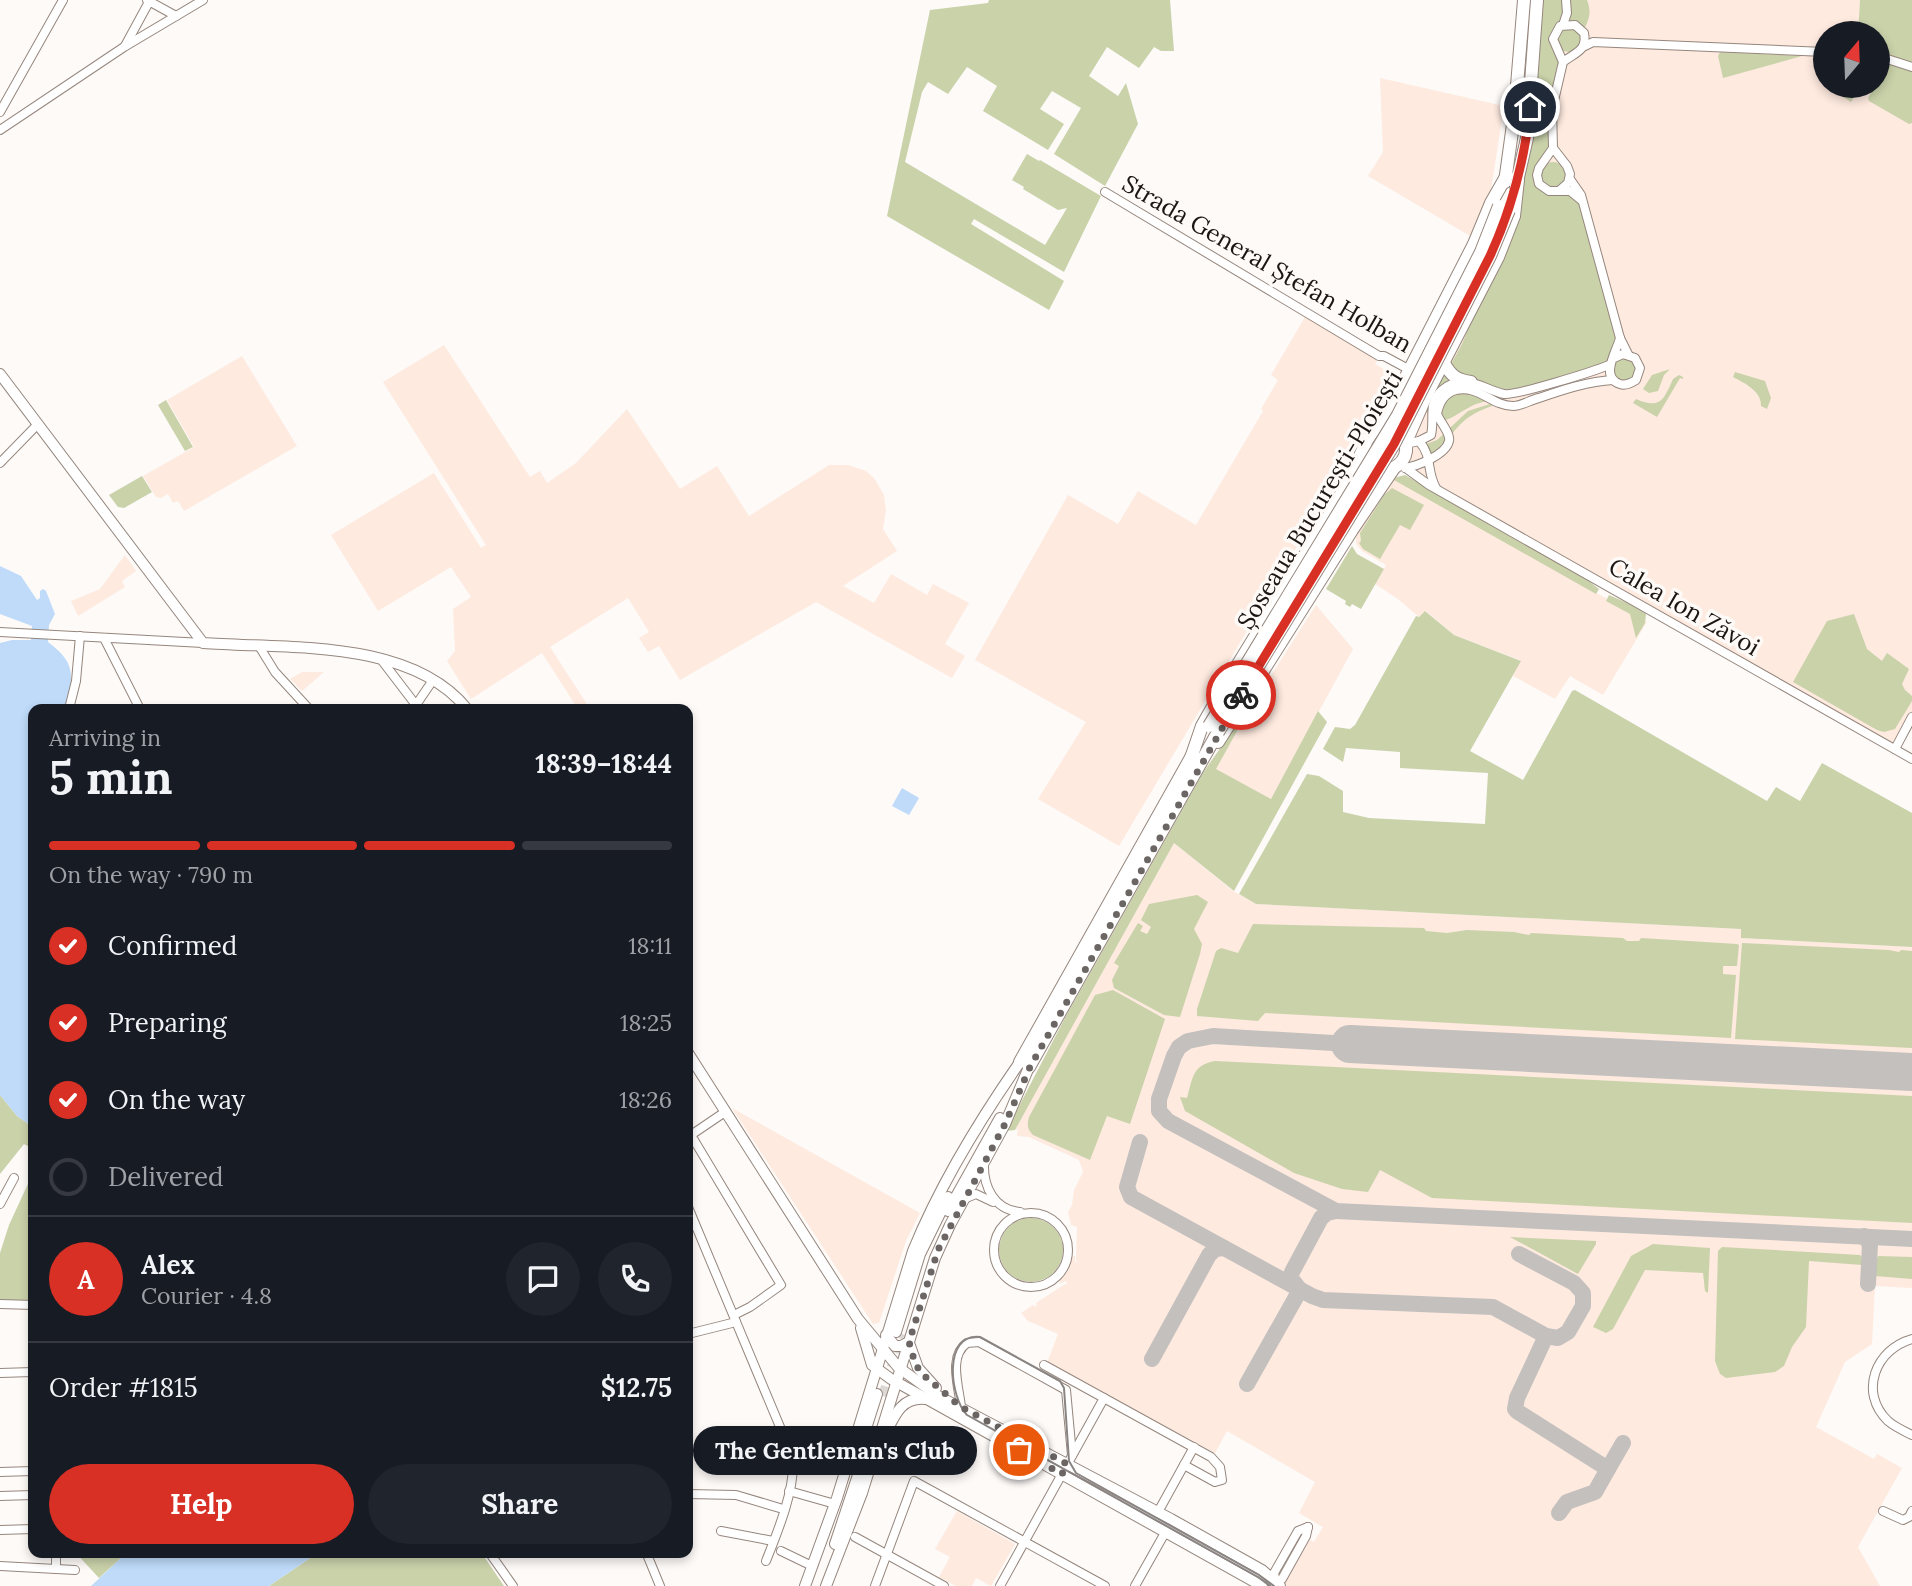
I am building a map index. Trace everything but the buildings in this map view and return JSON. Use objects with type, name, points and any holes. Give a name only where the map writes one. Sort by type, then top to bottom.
[{"type":"highway","name":"Șoseaua București-Ploiești","points":[[1512,178],[1523,0]]},
{"type":"highway","name":"Șoseaua București-Ploiești","points":[[1025,1064],[1214,729],[1394,444],[1490,256],[1512,178],[1527,138],[1538,0]]},
{"type":"highway","points":[[1196,761],[1222,737],[1352,530],[1405,457],[1426,396],[1509,229],[1516,204],[1512,178]]},
{"type":"highway","points":[[1196,761],[1202,726],[1333,509],[1368,437],[1410,370],[1475,244],[1491,203],[1512,178]]},
{"type":"highway","points":[[1444,363],[1455,377],[1471,382]]},
{"type":"highway","points":[[1374,431],[1392,429],[1411,441]]},
{"type":"highway","points":[[1365,446],[1365,455],[1373,466],[1381,470],[1399,468]]},
{"type":"main road","points":[[0,374],[203,643],[350,651],[380,658],[433,680],[462,704]]},
{"type":"main road","points":[[693,1061],[862,1328],[872,1350],[888,1346]]},
{"type":"main road","name":"Șoseaua București-Ploiești","points":[[888,1346],[1005,1124],[1025,1064]]},
{"type":"main road","name":"Șoseaua București-Ploiești","points":[[894,1375],[888,1346],[936,1234],[1025,1064]]},
{"type":"main road","name":"Șoseaua București-Ploiești","points":[[805,1586],[835,1504],[881,1393],[894,1375],[888,1346],[910,1257],[929,1216],[991,1103],[1025,1064]]},
{"type":"main road","points":[[862,1328],[877,1332],[888,1346],[915,1363],[921,1373],[961,1407]]},
{"type":"main road","points":[[862,1328],[871,1362],[1158,1512],[1262,1570],[1277,1585]]},
{"type":"main road","points":[[888,1346],[894,1375],[928,1399],[1067,1464],[1166,1531],[1262,1586]]},
{"type":"main road","points":[[881,1393],[894,1375]]},
{"type":"main road","name":"Șoseaua București-Ploiești","points":[[826,1586],[872,1462],[881,1393]]},
{"type":"main road","name":"Șoseaua București-Ploiești","points":[[811,1586],[881,1393]]},
{"type":"main road","name":"Șoseaua București-Ploiești","points":[[819,1586],[850,1503],[881,1393]]},
{"type":"main road","points":[[872,1462],[901,1407],[909,1400],[928,1399]]},
{"type":"street","points":[[0,112],[63,0]]},
{"type":"street","points":[[124,47],[149,0],[176,16]]},
{"type":"street","points":[[3,126],[124,47],[203,0]]},
{"type":"street","points":[[1566,0],[1568,24]]},
{"type":"street","points":[[1399,468],[1430,460],[1449,440],[1437,414],[1443,399],[1452,392],[1473,390],[1503,404],[1517,407],[1537,398],[1597,381],[1613,380],[1627,384],[1639,375],[1637,361],[1628,354],[1620,338],[1583,202],[1570,179],[1569,170],[1553,149],[1552,109],[1563,62],[1553,39],[1556,32],[1568,24],[1579,27],[1589,44]]},
{"type":"street","points":[[1563,62],[1589,44],[1813,52]]},
{"type":"street","points":[[1560,52],[1571,56]]},
{"type":"street","points":[[1890,60],[1912,67]]},
{"type":"street","points":[[1553,149],[1538,170],[1539,184],[1549,191],[1574,193],[1583,202]]},
{"type":"street","points":[[1545,161],[1560,160]]},
{"type":"street","points":[[1560,190],[1570,179]]},
{"type":"street","name":"Strada General Ștefan Holban","points":[[1105,192],[1379,356],[1410,370]]},
{"type":"street","points":[[1613,380],[1609,374],[1620,338]]},
{"type":"street","points":[[1436,488],[1431,477],[1430,460],[1411,441],[1431,435],[1431,411],[1439,393],[1453,384],[1471,382],[1507,394],[1628,354]]},
{"type":"street","points":[[0,463],[38,424]]},
{"type":"street","name":"Calea Ion Zăvoi","points":[[1399,468],[1912,759]]},
{"type":"street","points":[[0,632],[203,643]]},
{"type":"street","points":[[70,704],[76,681],[80,636]]},
{"type":"street","points":[[104,638],[137,704]]},
{"type":"street","points":[[259,646],[275,672],[304,704]]},
{"type":"street","points":[[380,658],[416,704]]},
{"type":"street","points":[[420,704],[433,680]]},
{"type":"street","points":[[1895,749],[1912,717]]},
{"type":"street","points":[[693,1134],[725,1112]]},
{"type":"street","points":[[693,1139],[781,1285],[735,1318],[693,1332]]},
{"type":"street","points":[[984,1163],[989,1197]]},
{"type":"street","points":[[0,1204],[14,1178]]},
{"type":"street","points":[[964,1199],[976,1194],[989,1197],[1010,1213],[1043,1214],[1054,1220],[1065,1234],[1067,1258],[1063,1270],[1042,1286],[1017,1285],[998,1268],[993,1243],[1010,1213]]},
{"type":"street","points":[[693,1219],[793,1458],[794,1470],[789,1491],[766,1561]]},
{"type":"street","points":[[0,1304],[28,1305]]},
{"type":"street","points":[[1912,1339],[1899,1343],[1883,1356],[1872,1385],[1881,1413],[1890,1423],[1912,1435]]},
{"type":"street","points":[[961,1407],[956,1358],[960,1348],[970,1342],[979,1342],[1067,1391],[1067,1464]]},
{"type":"street","points":[[1044,1364],[1216,1461],[1222,1473],[1222,1480],[1215,1482],[1184,1465]]},
{"type":"street","points":[[0,1373],[28,1372]]},
{"type":"street","points":[[1056,1384],[1076,1382]]},
{"type":"street","points":[[1000,1586],[1104,1398]]},
{"type":"street","points":[[1158,1512],[1194,1447]]},
{"type":"street","points":[[0,1472],[28,1471]]},
{"type":"street","points":[[875,1586],[914,1481],[1105,1586]]},
{"type":"street","points":[[789,1491],[835,1504]]},
{"type":"street","points":[[693,1494],[736,1495],[783,1509]]},
{"type":"street","points":[[0,1496],[28,1495]]},
{"type":"street","points":[[1884,1511],[1903,1520],[1911,1518]]},
{"type":"street","points":[[1308,1527],[1306,1536],[1277,1585],[1274,1573],[1298,1531],[1308,1527]]},
{"type":"street","points":[[0,1530],[28,1529]]},
{"type":"street","points":[[721,1531],[774,1541]]},
{"type":"street","points":[[1135,1586],[1166,1531]]},
{"type":"street","points":[[855,1537],[944,1586]]},
{"type":"street","points":[[781,1551],[812,1566]]},
{"type":"street","points":[[56,1558],[56,1569]]},
{"type":"street","points":[[493,1558],[513,1586]]},
{"type":"street","points":[[648,1558],[660,1586]]},
{"type":"street","points":[[0,1566],[75,1570]]},
{"type":"shaded area","points":[[1540,0],[1860,0],[1859,21],[1813,21],[1813,98],[1890,98],[1890,60],[1912,67],[1912,717],[1895,749],[1400,464],[1509,229]]},
{"type":"shaded area","points":[[1380,78],[1504,106],[1491,190],[1472,237],[1368,176],[1383,152]]},
{"type":"shaded area","points":[[1309,310],[1381,353],[1375,364],[1398,377],[1119,846],[1038,799],[1086,722],[975,660],[1068,495],[1118,524],[1138,491],[1196,525],[1263,411],[1261,409],[1278,380],[1271,375]]},
{"type":"shaded area","points":[[444,345],[530,477],[540,471],[547,483],[576,463],[627,409],[680,489],[717,466],[749,516],[829,465],[848,465],[866,471],[874,478],[884,495],[886,511],[883,529],[897,551],[843,586],[874,603],[891,574],[927,595],[933,584],[969,603],[945,644],[965,656],[952,678],[816,602],[680,680],[659,646],[648,652],[639,638],[649,632],[628,598],[550,647],[587,704],[575,704],[542,653],[471,699],[447,661],[455,651],[453,609],[471,597],[451,567],[378,611],[331,535],[434,473],[481,548],[486,545],[383,382]]},
{"type":"shaded area","points":[[242,356],[297,446],[184,511],[178,501],[173,503],[168,494],[161,498],[156,497],[143,476],[194,447],[167,400]]},
{"type":"shaded area","points":[[1392,475],[1647,622],[1603,695],[1570,676],[1555,699],[1513,676],[1520,660],[1454,635],[1426,611],[1419,617],[1375,584],[1386,565],[1362,551],[1356,544],[1356,535]]},
{"type":"shaded area","points":[[125,555],[136,571],[122,581],[125,587],[78,616],[71,601],[100,589]]},
{"type":"shaded area","points":[[1316,605],[1353,649],[1271,799],[1215,769],[1247,713]]},
{"type":"shaded area","points":[[302,672],[324,672],[302,691],[290,679]]},
{"type":"shaded area","points":[[1174,843],[1233,891],[1256,904],[1742,929],[1741,938],[1912,947],[1912,1288],[1875,1286],[1872,1344],[1845,1362],[1816,1427],[1874,1459],[1877,1454],[1902,1468],[1858,1547],[1880,1586],[1286,1586],[1284,1584],[1310,1540],[1314,1542],[1323,1527],[1299,1513],[1315,1482],[1227,1431],[1215,1453],[1047,1363],[1058,1334],[1028,1321],[1021,1313],[1033,1305],[1037,1307],[1036,1303],[1065,1284],[1068,1285],[1065,1281],[1060,1284],[1059,1282],[1068,1271],[1072,1257],[1075,1256],[1075,1262],[1080,1262],[1076,1261],[1077,1227],[1071,1225],[1068,1212],[1074,1190],[1083,1172],[1079,1160],[1029,1137],[1017,1136],[1018,1129],[1015,1130]]},
{"type":"shaded area","points":[[732,1108],[920,1213],[906,1241],[879,1323],[873,1324]]},
{"type":"shaded area","points":[[957,1511],[1015,1544],[991,1586],[976,1578],[972,1586],[956,1586],[939,1577],[950,1557],[935,1549]]},
{"type":"green space","points":[[989,0],[1170,0],[1174,51],[1161,51],[1154,47],[1139,68],[1107,47],[1089,76],[1118,96],[1126,83],[1138,124],[1105,186],[1054,154],[1081,108],[1052,91],[1040,109],[1064,124],[1048,150],[983,111],[997,86],[967,67],[948,94],[928,82],[922,92],[905,162],[1045,245],[1067,208],[1058,210],[1012,180],[1027,154],[1101,196],[1064,272],[974,219],[971,224],[1064,281],[1049,310],[887,216],[930,10],[988,3]]},
{"type":"green space","points":[[1540,0],[1587,0],[1589,4],[1589,16],[1583,31],[1570,24],[1554,35],[1564,55],[1555,92],[1553,148],[1539,168],[1541,186],[1560,190],[1583,202],[1620,338],[1614,358],[1594,371],[1476,404],[1453,417],[1439,421],[1433,419],[1423,403],[1462,344],[1509,229]]},
{"type":"green space","points":[[1860,0],[1912,0],[1912,67],[1890,60],[1890,21],[1859,21]]},
{"type":"green space","points":[[1569,28],[1580,35],[1581,40],[1574,51],[1569,52],[1558,45],[1557,40],[1564,29]]},
{"type":"green space","points":[[1720,52],[1802,56],[1723,78],[1718,56]]},
{"type":"green space","points":[[1890,63],[1912,70],[1912,123],[1909,124],[1868,98],[1890,98]]},
{"type":"green space","points":[[1553,162],[1562,166],[1566,175],[1562,184],[1553,188],[1544,184],[1540,175],[1544,166]]},
{"type":"green space","points":[[1624,357],[1632,361],[1636,369],[1632,377],[1624,381],[1616,377],[1612,369],[1616,361]]},
{"type":"green space","points":[[1670,369],[1664,375],[1658,391],[1649,393],[1643,389],[1652,375]]},
{"type":"green space","points":[[1735,372],[1765,381],[1771,398],[1767,409],[1761,406],[1759,396],[1755,392],[1733,377]]},
{"type":"green space","points":[[1679,375],[1683,379],[1680,378],[1657,417],[1633,403],[1636,399],[1651,403],[1660,401],[1673,379]]},
{"type":"green space","points":[[166,400],[193,447],[185,451],[158,405]]},
{"type":"green space","points":[[1493,403],[1492,406],[1470,416],[1432,454],[1426,444],[1437,440],[1468,411]]},
{"type":"green space","points":[[1405,475],[1582,576],[1599,589],[1596,594],[1394,480]]},
{"type":"green space","points":[[142,476],[152,492],[124,508],[118,507],[109,495]]},
{"type":"green space","points":[[1392,488],[1424,505],[1410,530],[1400,525],[1380,559],[1363,549],[1359,543],[1360,533],[1384,495]]},
{"type":"green space","points":[[1352,546],[1357,554],[1384,569],[1361,609],[1352,604],[1350,607],[1345,604],[1346,601],[1326,589]]},
{"type":"green space","points":[[1609,595],[1646,614],[1645,623],[1636,638],[1630,614],[1606,601]]},
{"type":"green space","points":[[1425,611],[1454,635],[1521,661],[1470,751],[1523,780],[1575,690],[1767,801],[1776,787],[1800,801],[1822,763],[1912,813],[1912,947],[1741,938],[1741,929],[1256,904],[1239,894],[1307,774],[1319,776],[1343,791],[1343,812],[1369,818],[1485,824],[1488,773],[1400,768],[1400,752],[1346,748],[1343,762],[1323,749],[1335,727],[1350,729],[1355,725],[1416,616],[1419,617]]},
{"type":"green space","points":[[1854,614],[1867,649],[1882,661],[1887,653],[1909,669],[1902,684],[1912,696],[1912,701],[1895,729],[1884,732],[1877,730],[1793,682],[1827,621]]},
{"type":"green space","points":[[1318,711],[1327,722],[1234,891],[1174,843],[1015,1130],[1006,1131],[1066,1016],[1204,771],[1246,712],[1216,769],[1271,799]]},
{"type":"green space","points":[[1197,895],[1208,902],[1194,929],[1202,944],[1180,1017],[1164,1015],[1114,988],[1112,980],[1119,966],[1114,963],[1138,923],[1143,926],[1140,931],[1147,934],[1151,927],[1141,920],[1149,904]]},
{"type":"green space","points":[[1253,924],[1424,928],[1426,931],[1447,933],[1467,930],[1623,938],[1627,941],[1639,941],[1641,938],[1737,944],[1737,966],[1723,966],[1723,974],[1736,975],[1731,1038],[1265,1013],[1258,1021],[1197,1016],[1216,951],[1221,948],[1238,953]]},
{"type":"green space","points":[[1742,943],[1912,951],[1912,1048],[1735,1039]]},
{"type":"green space","points":[[1113,990],[1165,1019],[1130,1124],[1107,1116],[1090,1160],[1033,1135],[1028,1122],[1095,995]]},
{"type":"green space","points":[[1215,1061],[1912,1096],[1912,1223],[1432,1198],[1380,1170],[1368,1192],[1342,1189],[1294,1173],[1185,1111],[1180,1097],[1187,1098],[1198,1069]]},
{"type":"green space","points":[[0,1095],[17,1116],[28,1124],[28,1146],[24,1144],[0,1174]]},
{"type":"green space","points":[[28,1184],[28,1303],[0,1301],[0,1253],[9,1225]]},
{"type":"green space","points":[[1025,1218],[1037,1218],[1054,1227],[1061,1238],[1061,1262],[1054,1273],[1037,1282],[1025,1282],[1013,1277],[1004,1268],[999,1256],[999,1244],[1004,1232],[1013,1223]]},
{"type":"green space","points":[[1510,1237],[1596,1241],[1596,1244],[1578,1274]]},
{"type":"green space","points":[[1653,1244],[1710,1248],[1708,1293],[1705,1291],[1703,1273],[1645,1270],[1613,1329],[1606,1333],[1593,1327],[1631,1256]]},
{"type":"green space","points":[[1722,1247],[1860,1255],[1863,1259],[1862,1265],[1809,1261],[1806,1327],[1792,1347],[1784,1366],[1775,1372],[1726,1378],[1720,1374],[1715,1361],[1718,1251]]},
{"type":"green space","points":[[1878,1256],[1912,1257],[1912,1279],[1875,1276]]},
{"type":"green space","points":[[81,1558],[121,1558],[99,1578]]},
{"type":"green space","points":[[310,1558],[485,1558],[504,1586],[269,1586]]},
{"type":"water","points":[[0,566],[21,576],[37,600],[40,598],[40,591],[46,591],[55,614],[49,625],[48,642],[64,657],[71,679],[67,704],[28,704],[28,1124],[17,1116],[0,1095],[0,643],[31,640],[32,626],[0,614]]},
{"type":"water","points":[[902,788],[919,798],[909,815],[892,806]]},
{"type":"water","points":[[121,1558],[310,1558],[269,1586],[91,1586]]},
{"type":"taxiway","points":[[1350,1044],[1213,1036],[1188,1041],[1179,1047],[1174,1056],[1159,1099],[1159,1111],[1168,1121],[1336,1211],[1912,1239]]},
{"type":"taxiway","points":[[1140,1142],[1127,1187],[1131,1197],[1323,1300],[1493,1307],[1546,1336],[1558,1338],[1568,1332],[1583,1306],[1583,1293],[1574,1283],[1519,1254]]},
{"type":"taxiway","points":[[1292,1272],[1321,1218],[1336,1211]]},
{"type":"taxiway","points":[[1864,1236],[1870,1244],[1868,1284]]},
{"type":"taxiway","points":[[1152,1359],[1209,1255],[1215,1249],[1224,1248]]},
{"type":"taxiway","points":[[1247,1384],[1300,1290],[1294,1282]]},
{"type":"taxiway","points":[[1546,1336],[1517,1398],[1515,1409],[1608,1469],[1623,1443]]},
{"type":"taxiway","points":[[1559,1513],[1567,1502],[1595,1492],[1608,1469]]},
{"type":"runway","points":[[1350,1044],[1912,1072]]},
{"type":"tunnel","points":[[883,1396],[902,1334]]},
{"type":"tram line","points":[[1270,1586],[967,1415],[961,1407],[954,1382],[955,1355],[960,1345],[968,1339],[980,1337],[1060,1381],[1064,1388],[1069,1461],[1076,1473],[1259,1575],[1274,1586]]},
{"type":"way so far","points":[[1019,1450],[1062,1474],[1067,1464],[961,1407],[926,1380],[915,1363],[909,1342],[938,1250],[1005,1124],[1030,1067],[1241,695]]},
{"type":"place","name":"The Gentleman's Club","points":[[1019,1450]]},
{"type":"route","points":[[1241,695],[1394,444],[1490,256],[1502,230],[1518,180],[1530,107]]}]
